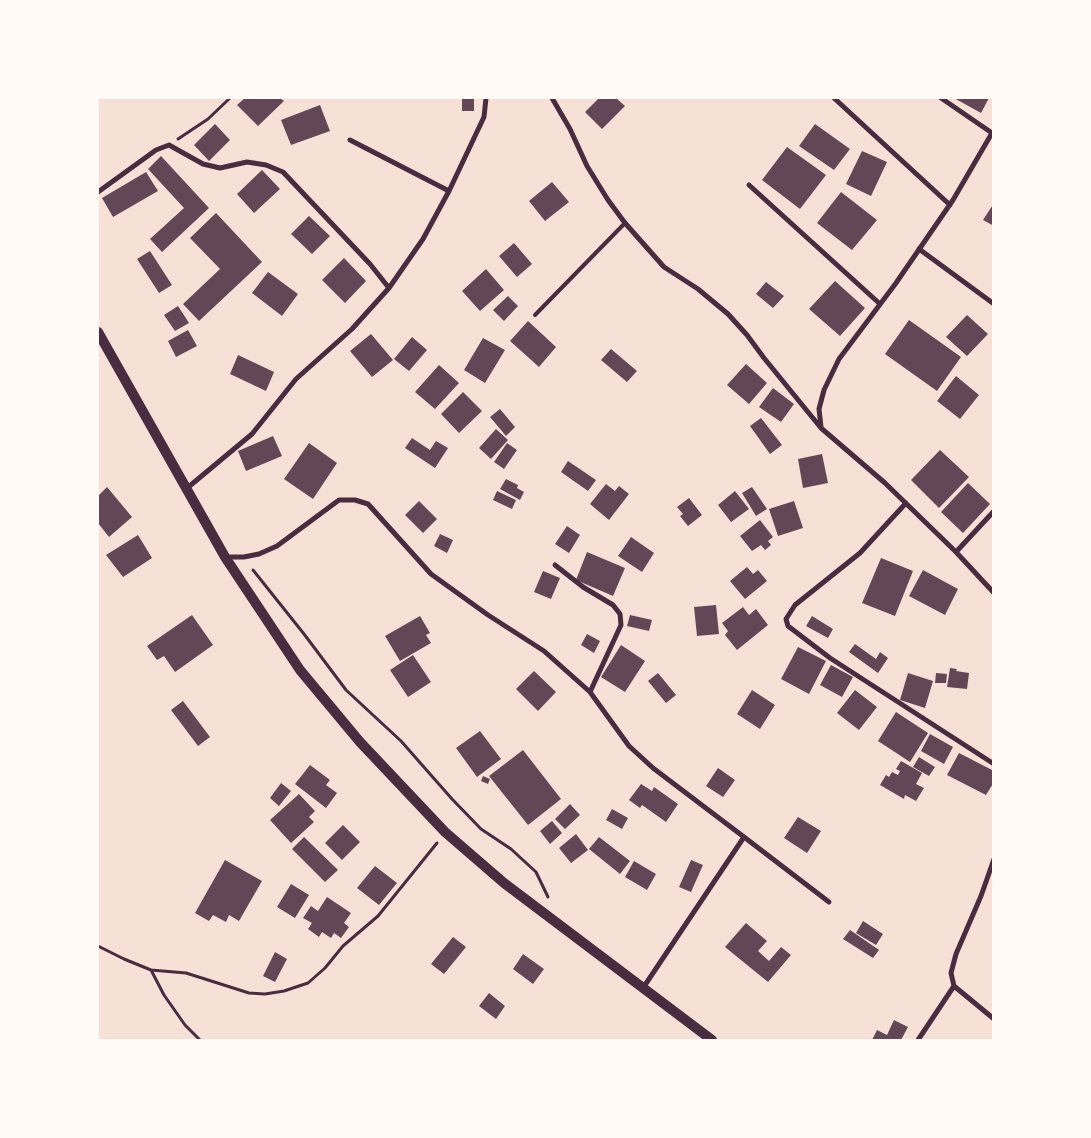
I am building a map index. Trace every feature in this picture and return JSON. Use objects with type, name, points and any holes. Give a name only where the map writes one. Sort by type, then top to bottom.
[{"type":"main road","points":[[98,332],[225,557],[300,670],[360,742],[445,832],[504,883],[712,1040]]},
{"type":"street","points":[[186,489],[252,434],[296,379],[352,329],[389,288],[422,240],[449,191],[484,117],[486,98]]},
{"type":"street","points":[[552,98],[570,129],[587,166],[608,200],[625,223],[664,267],[698,289],[728,314],[821,428],[885,482],[956,552],[994,593]]},
{"type":"street","points":[[834,98],[950,205]]},
{"type":"street","points":[[821,428],[819,409],[824,390],[839,359],[950,205],[993,132],[941,98]]},
{"type":"street","points":[[350,140],[449,191]]},
{"type":"street","points":[[98,192],[156,150],[169,145],[203,164],[220,168],[247,162],[266,165],[283,172],[370,264],[389,288]]},
{"type":"street","points":[[749,186],[880,304]]},
{"type":"street","points":[[919,249],[994,304]]},
{"type":"street","points":[[225,557],[244,558],[277,546],[339,500],[354,500],[368,504],[431,574],[544,652],[590,692],[630,746],[652,768],[829,902]]},
{"type":"street","points":[[906,504],[860,554],[795,605],[786,619],[788,626],[867,682],[994,764]]},
{"type":"street","points":[[956,552],[994,511]]},
{"type":"street","points":[[555,564],[583,587],[613,605],[620,614],[621,624],[590,692]]},
{"type":"street","points":[[643,988],[744,837]]},
{"type":"street","points":[[994,859],[981,896],[956,954],[951,974],[954,986],[994,1019]]},
{"type":"street","points":[[918,1040],[954,986]]},
{"type":"lane","points":[[535,315],[625,223]]},
{"type":"path","points":[[169,145],[208,119],[230,98]]},
{"type":"path","points":[[244,558],[346,690],[401,741],[481,829],[512,849],[536,872],[558,924]]},
{"type":"path","points":[[98,946],[151,970],[186,973],[249,993],[265,994],[284,991],[308,983],[344,946],[378,916],[445,832]]},
{"type":"path","points":[[151,970],[164,995],[179,1017],[200,1040]]},
{"type":"building","points":[[245,98],[280,98],[284,101],[258,126],[237,105]]},
{"type":"building","points":[[462,98],[474,99],[474,111],[462,111]]},
{"type":"building","points":[[599,98],[616,98],[625,106],[602,129],[585,112]]},
{"type":"building","points":[[954,98],[989,98],[981,113]]},
{"type":"building","points":[[320,105],[330,131],[291,145],[281,120]]},
{"type":"building","points":[[215,124],[230,140],[209,161],[194,145]]},
{"type":"building","points":[[815,124],[850,149],[834,170],[799,146]]},
{"type":"building","points":[[787,147],[826,175],[800,209],[762,180]]},
{"type":"building","points":[[862,151],[887,162],[871,196],[846,184]]},
{"type":"building","points":[[161,156],[209,208],[162,252],[150,239],[184,208],[148,169]]},
{"type":"building","points":[[262,170],[280,189],[254,213],[237,194]]},
{"type":"building","points":[[146,172],[158,191],[113,217],[102,198]]},
{"type":"building","points":[[552,182],[569,202],[545,221],[529,201]]},
{"type":"building","points":[[841,192],[877,220],[852,250],[817,223]]},
{"type":"building","points":[[994,203],[994,226],[983,220]]},
{"type":"building","points":[[216,213],[262,262],[199,321],[183,304],[220,269],[190,238]]},
{"type":"building","points":[[309,216],[330,236],[312,254],[291,234]]},
{"type":"building","points":[[514,243],[532,264],[517,277],[499,256]]},
{"type":"building","points":[[150,251],[172,285],[159,293],[137,259]]},
{"type":"building","points":[[344,258],[366,281],[345,303],[322,280]]},
{"type":"building","points":[[486,269],[504,290],[480,311],[462,291]]},
{"type":"building","points":[[268,272],[298,294],[282,316],[252,293]]},
{"type":"building","points":[[835,281],[865,308],[840,336],[809,309]]},
{"type":"building","points":[[766,282],[784,296],[773,308],[756,294]]},
{"type":"building","points":[[508,296],[518,306],[504,321],[493,310]]},
{"type":"building","points":[[178,306],[189,323],[175,331],[164,315]]},
{"type":"building","points":[[967,315],[988,334],[967,356],[946,337]]},
{"type":"building","points":[[909,320],[961,357],[937,391],[885,354]]},
{"type":"building","points":[[528,321],[556,347],[539,367],[510,341]]},
{"type":"building","points":[[188,330],[197,346],[176,357],[168,341]]},
{"type":"building","points":[[371,334],[393,360],[372,377],[350,351]]},
{"type":"building","points":[[412,337],[427,350],[409,371],[394,359]]},
{"type":"building","points":[[483,338],[505,350],[485,383],[464,370]]},
{"type":"building","points":[[611,349],[637,371],[627,382],[601,360]]},
{"type":"building","points":[[238,355],[274,372],[266,391],[230,374]]},
{"type":"building","points":[[746,364],[767,383],[749,404],[727,385]]},
{"type":"building","points":[[439,365],[459,383],[435,409],[415,392]]},
{"type":"building","points":[[956,376],[979,395],[960,419],[937,401]]},
{"type":"building","points":[[773,388],[794,404],[781,422],[759,407]]},
{"type":"building","points":[[463,392],[482,411],[459,433],[441,414]]},
{"type":"building","points":[[500,409],[515,427],[506,436],[490,417]]},
{"type":"building","points":[[761,418],[782,445],[770,454],[750,426]]},
{"type":"building","points":[[496,429],[508,440],[491,459],[479,448]]},
{"type":"building","points":[[273,436],[282,456],[246,471],[238,451]]},
{"type":"building","points":[[412,438],[430,450],[436,441],[448,448],[435,468],[405,448]]},
{"type":"building","points":[[309,443],[337,463],[313,499],[284,479]]},
{"type":"building","points":[[507,443],[517,450],[504,469],[494,462]]},
{"type":"building","points":[[940,450],[969,477],[939,508],[911,480]]},
{"type":"building","points":[[822,454],[828,483],[803,488],[798,459]]},
{"type":"building","points":[[568,461],[596,480],[588,491],[561,472]]},
{"type":"building","points":[[506,479],[518,485],[517,488],[524,492],[520,500],[500,489]]},
{"type":"building","points":[[968,483],[990,504],[963,533],[941,512]]},
{"type":"building","points":[[606,484],[615,491],[619,486],[629,494],[609,520],[590,504]]},
{"type":"building","points":[[107,487],[132,517],[109,537],[98,523],[98,496]]},
{"type":"building","points":[[752,487],[767,509],[756,516],[742,493]]},
{"type":"building","points":[[497,491],[516,500],[512,509],[493,500]]},
{"type":"building","points":[[735,491],[749,509],[731,522],[718,505]]},
{"type":"building","points":[[689,498],[702,515],[688,526],[680,516],[683,514],[677,507]]},
{"type":"building","points":[[419,501],[437,519],[423,533],[405,515]]},
{"type":"building","points":[[794,501],[803,528],[778,536],[769,509]]},
{"type":"building","points":[[760,520],[773,537],[768,541],[771,545],[765,550],[761,545],[752,551],[740,536]]},
{"type":"building","points":[[567,526],[580,535],[569,553],[555,544]]},
{"type":"building","points":[[440,534],[453,540],[447,553],[434,546]]},
{"type":"building","points":[[138,535],[152,558],[123,577],[106,555]]},
{"type":"building","points":[[631,537],[654,553],[642,572],[618,556]]},
{"type":"building","points":[[587,552],[625,568],[613,596],[576,580]]},
{"type":"building","points":[[881,558],[913,571],[895,616],[862,603]]},
{"type":"building","points":[[747,567],[753,574],[758,570],[767,581],[745,599],[730,581]]},
{"type":"building","points":[[923,570],[958,589],[945,615],[909,596]]},
{"type":"building","points":[[543,571],[560,578],[551,599],[534,592]]},
{"type":"building","points":[[716,605],[719,634],[697,636],[694,607]]},
{"type":"building","points":[[743,607],[749,615],[756,609],[768,625],[737,650],[725,635],[728,631],[722,623]]},
{"type":"building","points":[[192,615],[213,645],[175,672],[164,656],[157,660],[147,646]]},
{"type":"building","points":[[630,615],[652,620],[649,631],[627,626]]},
{"type":"building","points":[[420,616],[430,633],[426,635],[431,643],[400,661],[385,636]]},
{"type":"building","points":[[812,616],[833,629],[828,638],[806,626]]},
{"type":"building","points":[[587,634],[600,641],[594,653],[581,645]]},
{"type":"building","points":[[855,644],[876,659],[880,652],[888,658],[878,673],[849,652]]},
{"type":"building","points":[[621,645],[645,661],[625,692],[601,677]]},
{"type":"building","points":[[798,647],[826,661],[809,694],[781,679]]},
{"type":"building","points":[[413,655],[431,682],[408,697],[390,670]]},
{"type":"building","points":[[831,665],[853,677],[842,697],[820,685]]},
{"type":"building","points":[[950,668],[969,673],[967,689],[947,687]]},
{"type":"building","points":[[534,671],[556,692],[538,711],[516,689]]},
{"type":"building","points":[[658,673],[676,695],[666,703],[648,681]]},
{"type":"building","points":[[908,673],[933,681],[925,708],[900,700]]},
{"type":"building","points":[[936,673],[947,674],[946,683],[935,683]]},
{"type":"building","points":[[752,690],[775,705],[760,729],[737,714]]},
{"type":"building","points":[[855,690],[877,707],[859,730],[837,713]]},
{"type":"building","points":[[183,701],[210,737],[198,746],[171,710]]},
{"type":"building","points":[[896,712],[928,733],[910,762],[878,741]]},
{"type":"building","points":[[480,731],[501,759],[477,777],[456,748]]},
{"type":"building","points":[[930,734],[953,747],[944,764],[921,751]]},
{"type":"building","points":[[523,750],[561,799],[528,825],[489,776]]},
{"type":"building","points":[[959,753],[994,771],[994,782],[986,795],[947,775]]},
{"type":"building","points":[[919,757],[935,767],[929,776],[913,767]]},
{"type":"building","points":[[901,761],[922,773],[916,784],[924,788],[916,801],[905,795],[904,799],[880,785],[886,775],[889,777],[892,772],[898,775],[900,771],[896,769]]},
{"type":"building","points":[[310,765],[330,780],[326,785],[337,793],[326,808],[295,784]]},
{"type":"building","points":[[718,768],[735,780],[723,797],[706,786]]},
{"type":"building","points":[[483,776],[490,779],[488,784],[481,781]]},
{"type":"building","points":[[281,783],[291,791],[279,806],[270,798]]},
{"type":"building","points":[[641,784],[652,791],[654,787],[678,804],[666,822],[642,805],[640,808],[629,800]]},
{"type":"building","points":[[299,794],[315,811],[309,817],[314,822],[291,843],[270,820]]},
{"type":"building","points":[[570,804],[580,815],[565,829],[555,819]]},
{"type":"building","points":[[612,809],[628,818],[622,829],[606,820]]},
{"type":"building","points":[[798,817],[821,831],[807,853],[784,838]]},
{"type":"building","points":[[552,821],[562,833],[550,844],[540,831]]},
{"type":"building","points":[[343,825],[360,842],[342,860],[325,843]]},
{"type":"building","points":[[576,834],[588,850],[571,863],[559,848]]},
{"type":"building","points":[[304,837],[338,870],[325,882],[292,849]]},
{"type":"building","points":[[599,837],[630,861],[620,874],[589,849]]},
{"type":"building","points":[[225,860],[262,881],[239,921],[229,915],[226,922],[213,915],[209,921],[195,913]]},
{"type":"building","points":[[691,860],[703,865],[691,892],[679,887]]},
{"type":"building","points":[[634,861],[656,874],[647,890],[625,877]]},
{"type":"building","points":[[375,866],[397,883],[379,905],[357,888]]},
{"type":"building","points":[[291,884],[309,895],[295,918],[277,907]]},
{"type":"building","points":[[327,897],[351,913],[344,923],[349,927],[341,938],[334,933],[331,938],[322,932],[319,937],[308,929],[312,923],[303,918],[311,906],[318,911]]},
{"type":"building","points":[[863,921],[883,934],[876,945],[856,933]]},
{"type":"building","points":[[746,923],[767,941],[758,951],[769,961],[781,947],[791,955],[768,982],[725,947]]},
{"type":"building","points":[[850,930],[879,950],[873,958],[843,939]]},
{"type":"building","points":[[453,937],[466,947],[444,974],[431,964]]},
{"type":"building","points":[[275,952],[287,959],[275,982],[263,976]]},
{"type":"building","points":[[523,954],[544,969],[533,984],[513,969]]},
{"type":"building","points":[[489,993],[505,1006],[496,1019],[479,1006]]},
{"type":"building","points":[[894,1020],[908,1027],[901,1040],[872,1040],[877,1030],[887,1035]]}]
